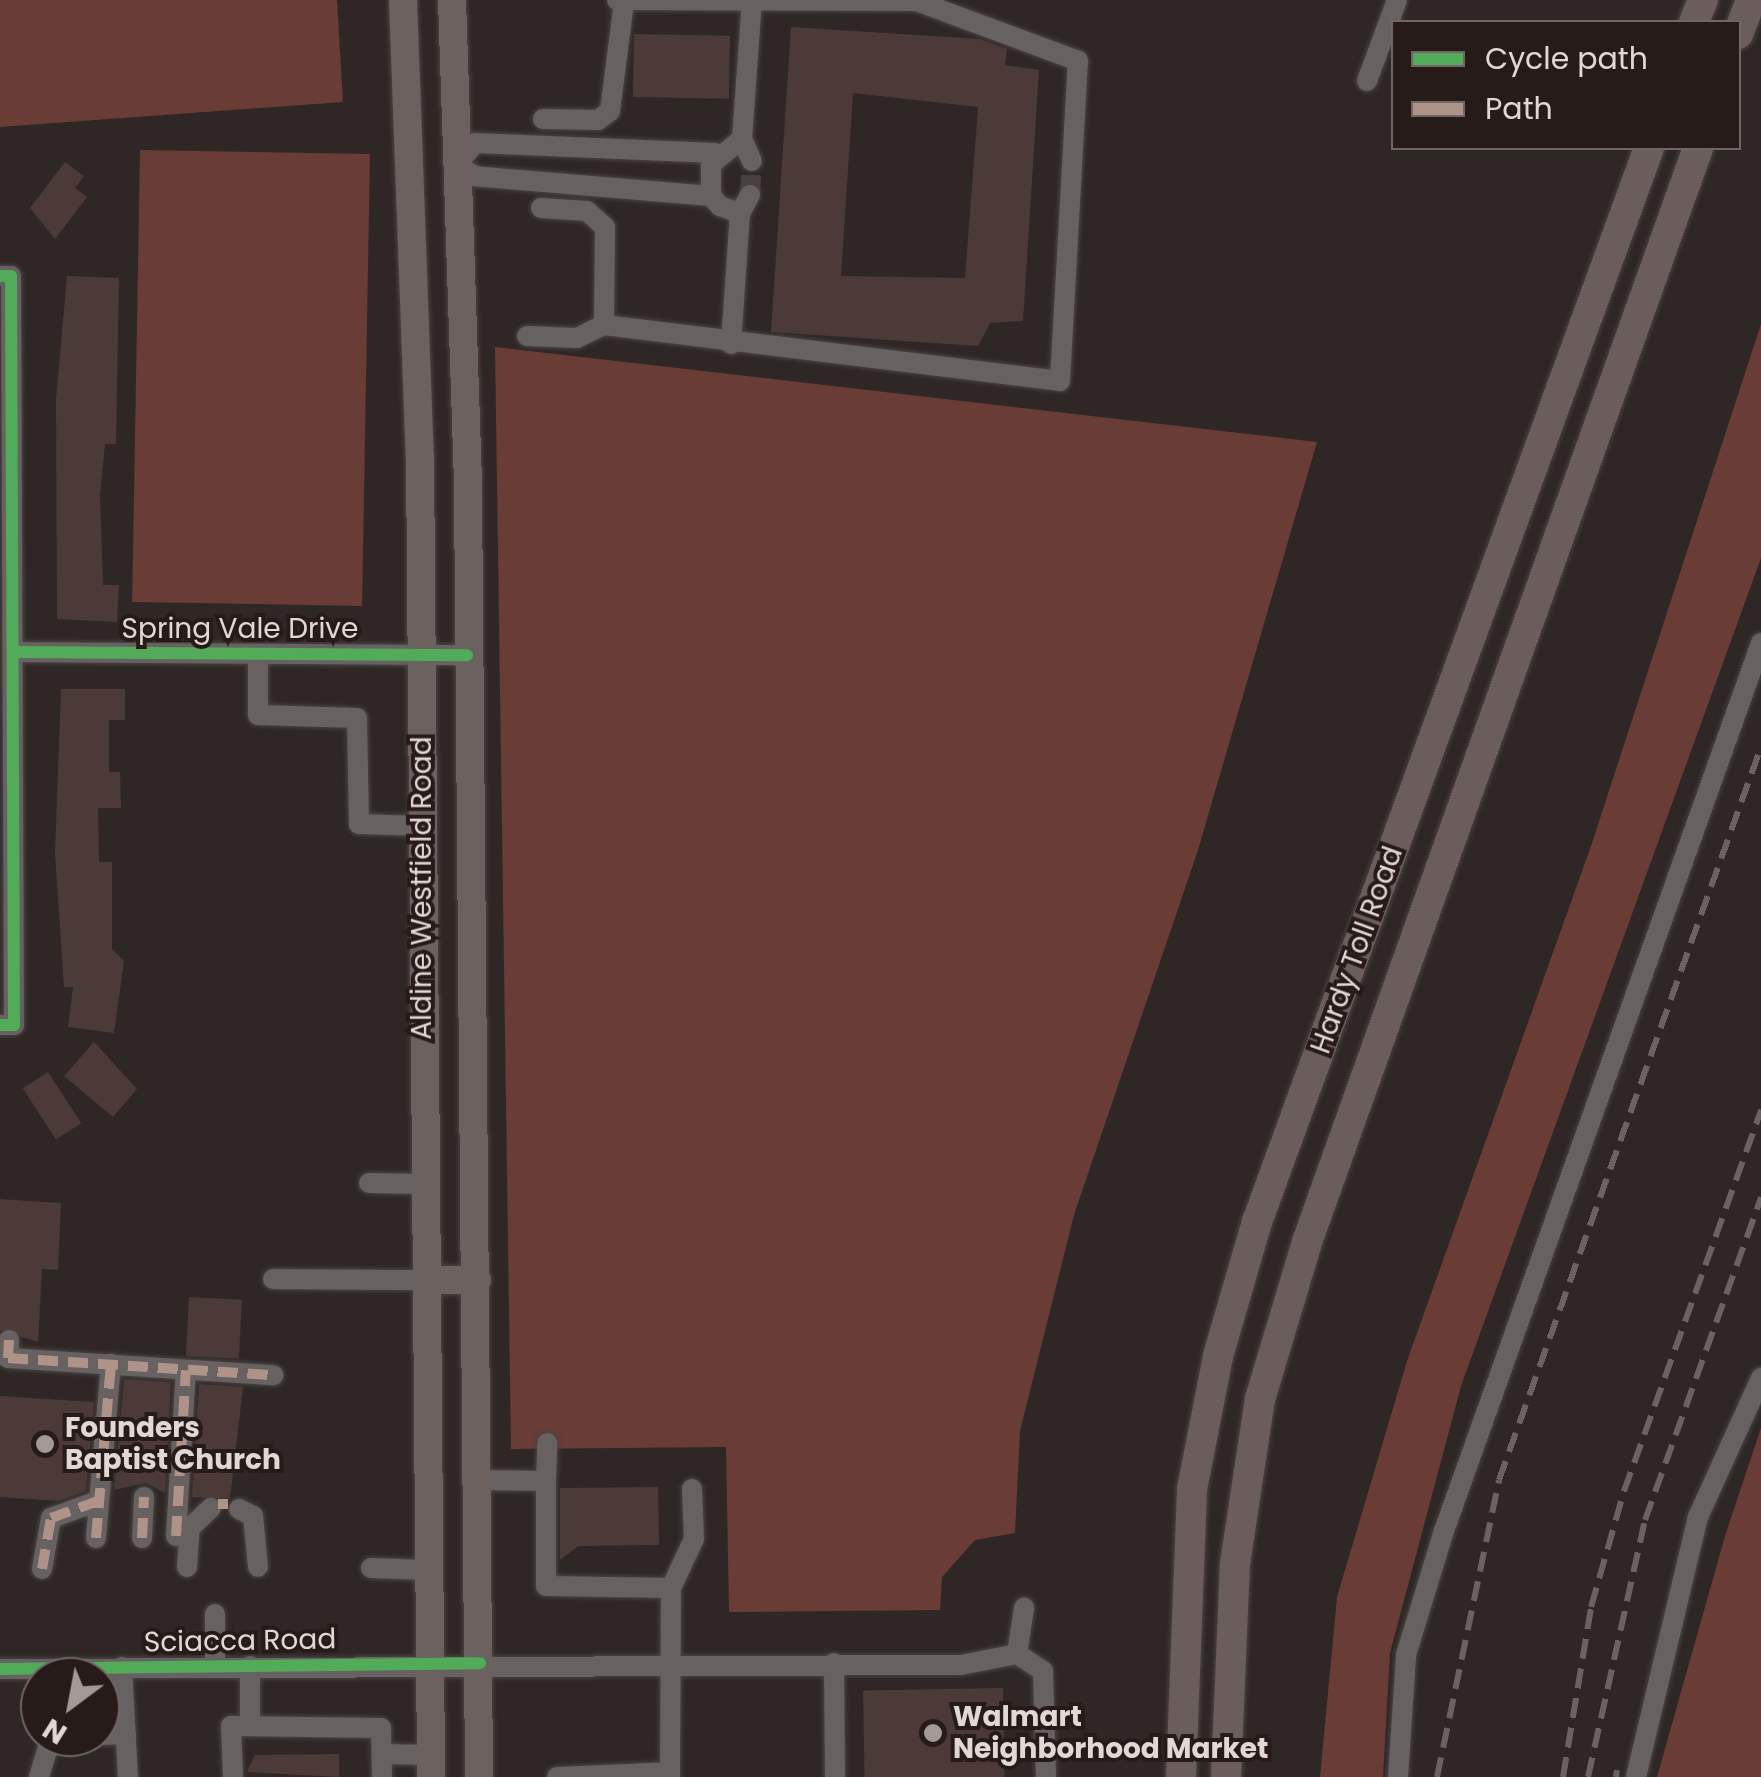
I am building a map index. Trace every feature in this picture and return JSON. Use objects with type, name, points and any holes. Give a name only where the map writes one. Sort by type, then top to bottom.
[{"type":"highway","points":[[1741,26],[1751,0]]},
{"type":"highway","name":"Hardy Toll Road","points":[[1181,1777],[1192,1489],[1224,1337],[1258,1222],[1648,150]]},
{"type":"highway","name":"Hardy Toll Road","points":[[1226,1777],[1235,1564],[1260,1398],[1306,1242],[1697,150]]},
{"type":"main road","name":"Aldine Westfield Road","points":[[403,0],[421,656],[430,1766]]},
{"type":"main road","name":"Aldine Westfield Road","points":[[452,0],[468,655],[479,1777]]},
{"type":"main road","points":[[408,162],[456,165]]},
{"type":"main road","points":[[426,1280],[477,1280]]},
{"type":"street","points":[[1367,81],[1397,0]]},
{"type":"street","points":[[527,336],[577,338],[604,325],[732,344],[1060,381],[1078,61],[947,6],[621,1],[610,111],[598,120],[542,119]]},
{"type":"street","points":[[752,1],[742,138],[752,161]]},
{"type":"street","points":[[732,344],[745,204],[711,196],[475,176],[456,165],[475,142],[716,154],[742,138]]},
{"type":"street","points":[[711,196],[716,154]]},
{"type":"street","points":[[541,208],[587,211],[605,227],[604,325]]},
{"type":"street","points":[[6,276],[6,537],[12,652],[7,781],[7,1025]]},
{"type":"street","points":[[1398,1777],[1406,1656],[1444,1531],[1761,643]]},
{"type":"street","name":"Spring Vale Drive","points":[[12,652],[468,655]]},
{"type":"street","points":[[258,654],[258,715],[357,718],[358,824],[422,826]]},
{"type":"street","points":[[369,1183],[424,1184]]},
{"type":"street","points":[[273,1279],[426,1280]]},
{"type":"street","points":[[8,1340],[8,1358],[273,1376]]},
{"type":"street","points":[[96,1538],[111,1364]]},
{"type":"street","points":[[176,1536],[186,1370]]},
{"type":"street","points":[[1636,1777],[1698,1517],[1761,1378]]},
{"type":"street","points":[[547,1443],[546,1586],[671,1588]]},
{"type":"street","points":[[479,1480],[546,1481]]},
{"type":"street","points":[[557,1777],[670,1774],[671,1588],[694,1538],[692,1489]]},
{"type":"street","points":[[142,1538],[143,1495],[177,1504]]},
{"type":"street","points":[[42,1569],[51,1518],[98,1501]]},
{"type":"street","points":[[187,1567],[190,1528],[224,1506],[253,1516],[258,1566]]},
{"type":"street","points":[[371,1568],[428,1570]]},
{"type":"street","points":[[1024,1608],[1017,1654],[1043,1671],[1046,1777]]},
{"type":"street","points":[[214,1614],[215,1666]]},
{"type":"street","name":"Sciacca Road","points":[[0,1669],[668,1662],[961,1665],[1017,1654]]},
{"type":"street","points":[[834,1664],[835,1777]]},
{"type":"street","points":[[250,1666],[250,1726]]},
{"type":"street","points":[[122,1668],[128,1777]]},
{"type":"street","points":[[232,1777],[231,1726],[381,1728],[382,1777]]},
{"type":"street","points":[[120,1734],[126,1734]]},
{"type":"street","points":[[382,1754],[430,1766]]},
{"type":"shaded area","points":[[0,0],[337,0],[343,102],[0,127]]},
{"type":"shaded area","points":[[140,150],[370,154],[362,606],[132,602]]},
{"type":"shaded area","points":[[1761,324],[1761,558],[1461,1386],[1390,1653],[1383,1777],[1320,1777],[1337,1597],[1407,1361],[1591,846]]},
{"type":"shaded area","points":[[495,347],[1317,442],[1198,850],[1074,1215],[1020,1431],[1015,1533],[975,1540],[942,1577],[940,1610],[729,1612],[726,1447],[511,1449]]},
{"type":"shaded area","points":[[1761,1428],[1761,1777],[1657,1777],[1725,1536]]},
{"type":"building","points":[[791,27],[980,39],[1007,49],[1005,65],[1039,70],[1023,321],[990,323],[978,346],[771,332]],"holes":[[[853,93],[978,107],[965,278],[841,276]]]},
{"type":"building","points":[[634,34],[730,36],[729,99],[633,97]]},
{"type":"building","points":[[65,162],[84,176],[75,188],[87,197],[55,239],[30,208]]},
{"type":"building","points":[[67,276],[119,278],[116,444],[105,444],[100,496],[103,585],[119,585],[117,622],[57,619],[56,399]]},
{"type":"building","points":[[61,689],[125,689],[125,720],[109,720],[109,772],[120,772],[121,808],[98,808],[99,862],[112,862],[112,949],[124,961],[114,1033],[68,1027],[73,987],[64,987],[55,852]]},
{"type":"building","points":[[94,1042],[137,1089],[113,1117],[64,1076]]},
{"type":"building","points":[[48,1072],[81,1123],[56,1139],[23,1088]]},
{"type":"building","points":[[0,1199],[61,1203],[58,1270],[42,1269],[38,1342],[0,1330]]},
{"type":"building","points":[[189,1297],[242,1300],[239,1359],[186,1356]]},
{"type":"building","points":[[124,1379],[171,1382],[165,1493],[146,1483],[114,1490]]},
{"type":"building","points":[[199,1384],[243,1387],[230,1499],[192,1497]]},
{"type":"building","name":"Founders Baptist Church","points":[[0,1396],[94,1402],[86,1491],[59,1501],[0,1497]]},
{"type":"building","points":[[658,1487],[659,1545],[578,1546],[560,1560],[560,1488]]},
{"type":"building","name":"Walmart Neighborhood Market","points":[[1003,1688],[1005,1777],[865,1777],[863,1690]]},
{"type":"building","points":[[339,1754],[339,1777],[247,1772],[255,1755]]},
{"type":"tunnel","points":[[750,195],[752,161]]},
{"type":"railway","points":[[1437,1777],[1499,1480],[1761,747]]},
{"type":"railway","points":[[1563,1777],[1591,1607],[1624,1491],[1761,1110]]},
{"type":"railway","points":[[1588,1777],[1645,1520],[1761,1197]]},
{"type":"railway","points":[[1616,1777],[1617,1770]]},
{"type":"marked path","points":[[9,1340],[8,1358],[273,1375]]},
{"type":"marked path","points":[[96,1538],[111,1364]]},
{"type":"marked path","points":[[176,1536],[186,1370]]},
{"type":"marked path","points":[[142,1538],[144,1497]]},
{"type":"marked path","points":[[223,1499],[223,1509]]},
{"type":"marked path","points":[[42,1569],[51,1518],[98,1501]]},
{"type":"cycle path","points":[[0,276],[11,276],[14,1025],[0,1025]]},
{"type":"cycle path","points":[[13,652],[467,655]]},
{"type":"cycle path","points":[[0,1669],[480,1663]]},
{"type":"place","name":"Founders Baptist Church","points":[[45,1444]]},
{"type":"place","name":"Walmart Neighborhood Market","points":[[933,1733]]}]
